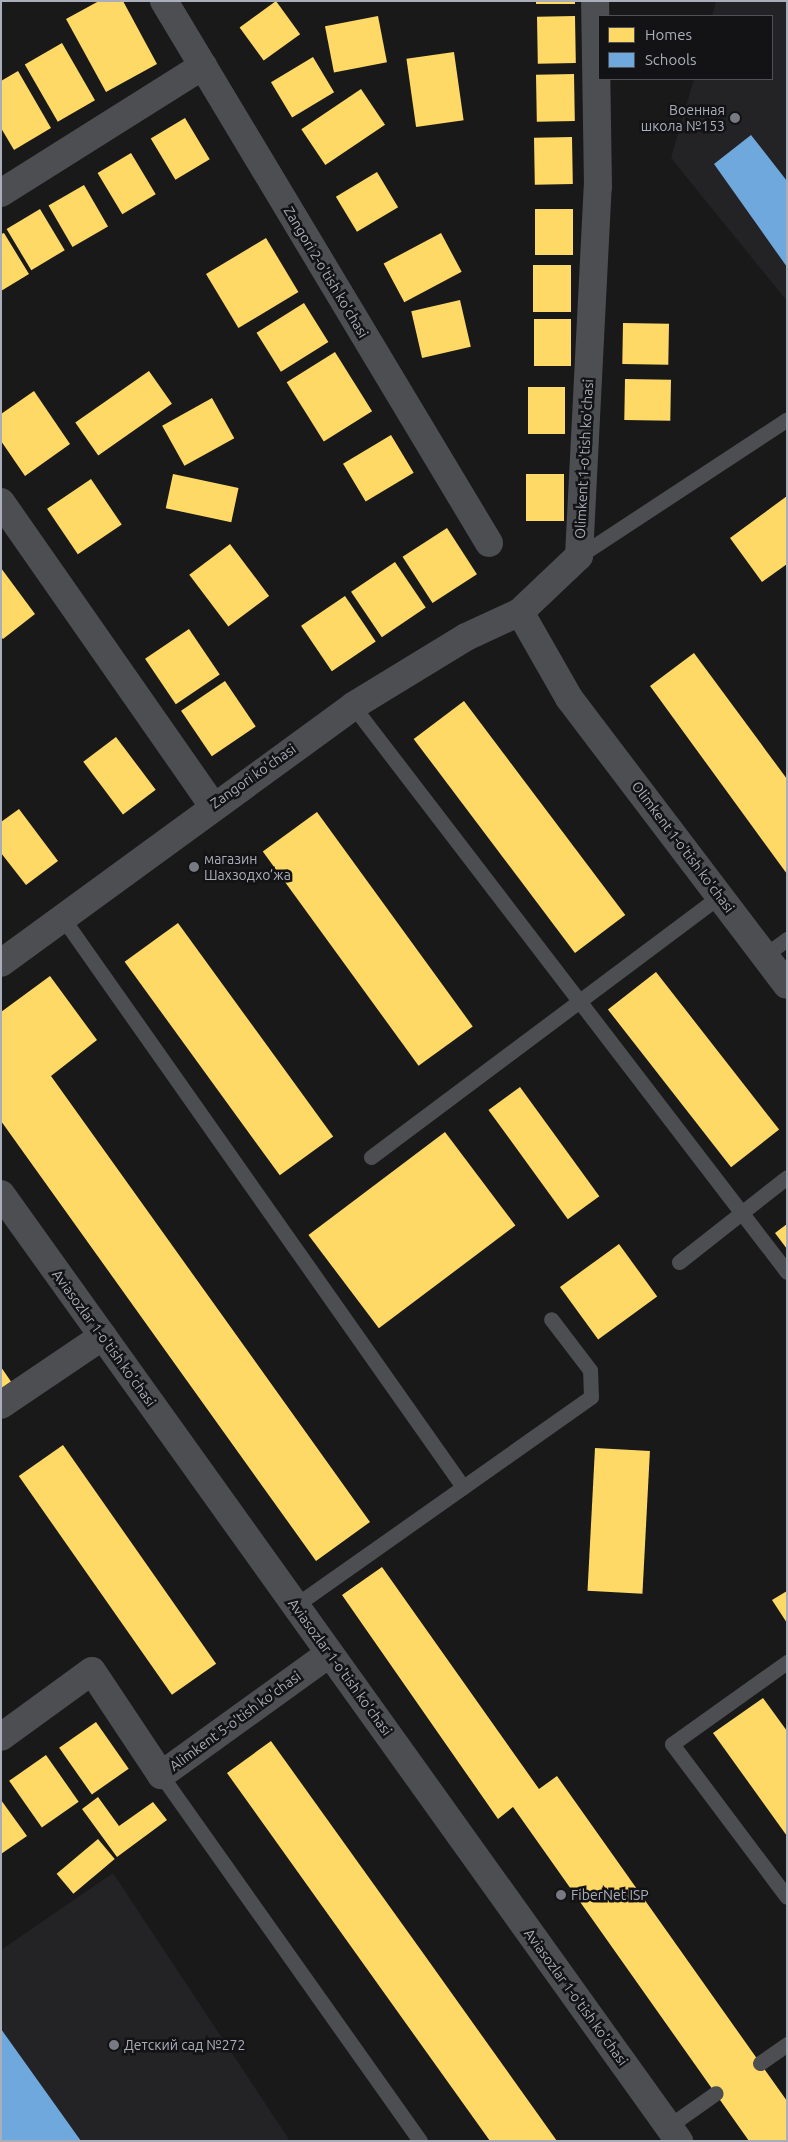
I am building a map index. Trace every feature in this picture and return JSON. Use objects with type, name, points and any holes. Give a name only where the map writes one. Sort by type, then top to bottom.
[{"type":"street","name":"Zangori 2-o'tish ko'chasi","points":[[164,1],[489,543]]},
{"type":"street","name":"Olimkent 1-o'tish ko'chasi","points":[[595,1],[598,187],[579,556],[520,612],[569,698],[787,985]]},
{"type":"street","points":[[1,193],[203,66]]},
{"type":"street","points":[[4,511],[212,805]]},
{"type":"street","name":"Zangori ko'chasi","points":[[1,962],[212,805],[353,706],[466,637],[520,612]]},
{"type":"street","name":"Aviasozlar 1-o'tish ko'chasi","points":[[1,1194],[674,2133]]},
{"type":"street","points":[[1,1405],[102,1336]]},
{"type":"street","name":"Alimkent 5-o'tish ko'chasi","points":[[1,1737],[92,1671],[161,1774],[330,1652]]},
{"type":"lane","points":[[579,556],[786,420]]},
{"type":"lane","points":[[353,706],[787,1272]]},
{"type":"lane","points":[[371,1157],[720,896]]},
{"type":"lane","points":[[62,917],[464,1487]]},
{"type":"lane","points":[[764,954],[787,939]]},
{"type":"lane","points":[[679,1262],[787,1177]]},
{"type":"lane","points":[[296,1605],[590,1397],[590,1370],[551,1319]]},
{"type":"lane","points":[[787,1662],[672,1744],[787,1898]]},
{"type":"lane","points":[[161,1774],[420,2141]]},
{"type":"lane","points":[[760,2063],[787,2044]]},
{"type":"lane","points":[[674,2133],[716,2093]]},
{"type":"shaded area","name":"Военная школа №153","points":[[716,1],[787,1],[787,301],[671,158],[694,80],[773,80],[773,15],[712,15]]},
{"type":"shaded area","name":"Детский сад №272","points":[[113,1873],[290,2141],[1,2141],[1,1950]]},
{"type":"building: Homes","points":[[99,1],[123,1],[157,64],[106,92],[66,19]]},
{"type":"building: Homes","points":[[276,1],[300,34],[264,61],[240,27]]},
{"type":"building: Homes","points":[[536,1],[575,1],[575,4],[536,4]]},
{"type":"building: Homes","points":[[378,16],[387,62],[334,72],[325,26]]},
{"type":"building: Homes","points":[[575,16],[576,63],[538,64],[537,17]]},
{"type":"building: Homes","points":[[62,43],[95,100],[58,122],[25,64]]},
{"type":"building: Homes","points":[[454,52],[464,120],[416,127],[406,59]]},
{"type":"building: Homes","points":[[313,57],[334,92],[292,117],[271,82]]},
{"type":"building: Homes","points":[[18,71],[51,128],[14,150],[1,128],[1,81]]},
{"type":"building: Homes","points":[[574,74],[575,121],[537,122],[536,75]]},
{"type":"building: Homes","points":[[361,89],[385,125],[325,165],[301,129]]},
{"type":"building: Homes","points":[[185,118],[210,159],[175,180],[151,139]]},
{"type":"building: Homes","points":[[572,137],[573,184],[535,185],[534,138]]},
{"type":"building: Homes","points":[[131,153],[156,194],[122,214],[98,173]]},
{"type":"building: Homes","points":[[377,172],[398,207],[357,232],[336,197]]},
{"type":"building: Homes","points":[[84,185],[108,227],[72,247],[48,206]]},
{"type":"building: Homes","points":[[40,209],[65,250],[31,270],[7,229]]},
{"type":"building: Homes","points":[[535,209],[573,209],[573,255],[535,255]]},
{"type":"building: Homes","points":[[4,233],[29,274],[1,291],[1,234]]},
{"type":"building: Homes","points":[[441,233],[462,272],[404,302],[384,264]]},
{"type":"building: Homes","points":[[266,238],[298,292],[238,328],[206,274]]},
{"type":"building: Homes","points":[[533,265],[571,265],[571,312],[533,312]]},
{"type":"building: Homes","points":[[460,300],[471,347],[422,358],[411,311]]},
{"type":"building: Homes","points":[[304,303],[328,342],[281,372],[257,333]]},
{"type":"building: Homes","points":[[534,319],[571,319],[571,366],[534,366]]},
{"type":"building: Homes","points":[[623,323],[669,324],[668,365],[622,364]]},
{"type":"building: Homes","points":[[335,352],[372,411],[324,442],[287,382]]},
{"type":"building: Homes","points":[[149,371],[172,404],[98,455],[75,423]]},
{"type":"building: Homes","points":[[625,379],[671,380],[670,421],[624,420]]},
{"type":"building: Homes","points":[[528,387],[565,387],[565,434],[528,434]]},
{"type":"building: Homes","points":[[34,391],[70,444],[25,476],[1,441],[1,414]]},
{"type":"building: Homes","points":[[212,398],[234,438],[184,466],[162,426]]},
{"type":"building: Homes","points":[[391,435],[414,473],[366,502],[343,464]]},
{"type":"building: Homes","points":[[173,474],[239,488],[231,522],[166,508]]},
{"type":"building: Homes","points":[[526,474],[564,474],[564,521],[526,521]]},
{"type":"building: Homes","points":[[91,479],[122,525],[78,554],[47,509]]},
{"type":"building: Homes","points":[[787,496],[787,564],[762,582],[730,538]]},
{"type":"building: Homes","points":[[447,528],[477,574],[433,603],[403,557]]},
{"type":"building: Homes","points":[[230,544],[269,596],[228,627],[189,575]]},
{"type":"building: Homes","points":[[395,562],[426,608],[382,637],[351,592]]},
{"type":"building: Homes","points":[[1,568],[35,614],[3,639],[1,637]]},
{"type":"building: Homes","points":[[345,596],[376,642],[332,671],[301,626]]},
{"type":"building: Homes","points":[[189,629],[220,675],[176,704],[145,659]]},
{"type":"building: Homes","points":[[694,653],[787,779],[787,874],[650,686]]},
{"type":"building: Homes","points":[[225,681],[256,727],[212,756],[181,711]]},
{"type":"building: Homes","points":[[464,701],[625,915],[575,953],[414,739]]},
{"type":"building: Homes","points":[[116,737],[156,790],[123,814],[83,762]]},
{"type":"building: Homes","points":[[19,809],[58,861],[26,885],[1,853],[1,822]]},
{"type":"building: Homes","points":[[317,812],[473,1026],[419,1066],[263,851]]},
{"type":"building: Homes","points":[[178,923],[333,1137],[280,1175],[125,962]]},
{"type":"building: Homes","points":[[656,972],[779,1130],[731,1167],[608,1010]]},
{"type":"building: Homes","points":[[50,976],[97,1040],[51,1076],[370,1522],[316,1561],[1,1121],[1,1012]]},
{"type":"building: Homes","points":[[520,1087],[599,1196],[568,1219],[488,1110]]},
{"type":"building: Homes","points":[[445,1132],[515,1225],[379,1328],[308,1235]]},
{"type":"building: Homes","points":[[787,1224],[787,1249],[775,1233]]},
{"type":"building: Homes","points":[[619,1244],[657,1297],[598,1339],[560,1287]]},
{"type":"building: Homes","points":[[1,1367],[12,1383],[1,1390]]},
{"type":"building: Homes","points":[[63,1445],[216,1664],[172,1695],[19,1476]]},
{"type":"building: Homes","points":[[595,1448],[650,1451],[642,1594],[588,1591]]},
{"type":"building: Homes","points":[[382,1567],[539,1789],[557,1776],[787,2101],[787,2141],[749,2141],[513,1807],[498,1819],[342,1595]]},
{"type":"building: Homes","points":[[787,1591],[787,1623],[772,1600]]},
{"type":"building: Homes","points":[[763,1698],[787,1731],[787,1836],[713,1733]]},
{"type":"building: Homes","points":[[96,1722],[129,1769],[92,1795],[59,1748]]},
{"type":"building: Homes","points":[[271,1741],[557,2141],[490,2141],[227,1773]]},
{"type":"building: Homes","points":[[46,1755],[79,1802],[42,1828],[9,1781]]},
{"type":"building: Homes","points":[[98,1797],[119,1826],[153,1802],[167,1820],[117,1857],[82,1809]]},
{"type":"building: Homes","points":[[1,1800],[27,1836],[1,1854]]},
{"type":"building: Homes","points":[[98,1839],[115,1859],[73,1894],[57,1874]]},
{"type":"building: Schools","points":[[751,135],[787,181],[787,267],[714,164]]},
{"type":"building: Schools","points":[[1,2029],[81,2141],[1,2141]]},
{"type":"place","name":"Военная школа №153","points":[[735,118]]},
{"type":"place","name":"магазин Шахзодхо’жа","points":[[194,867]]},
{"type":"place","name":"FiberNet ISP","points":[[561,1895]]},
{"type":"place","name":"Детский сад №272","points":[[114,2045]]}]
